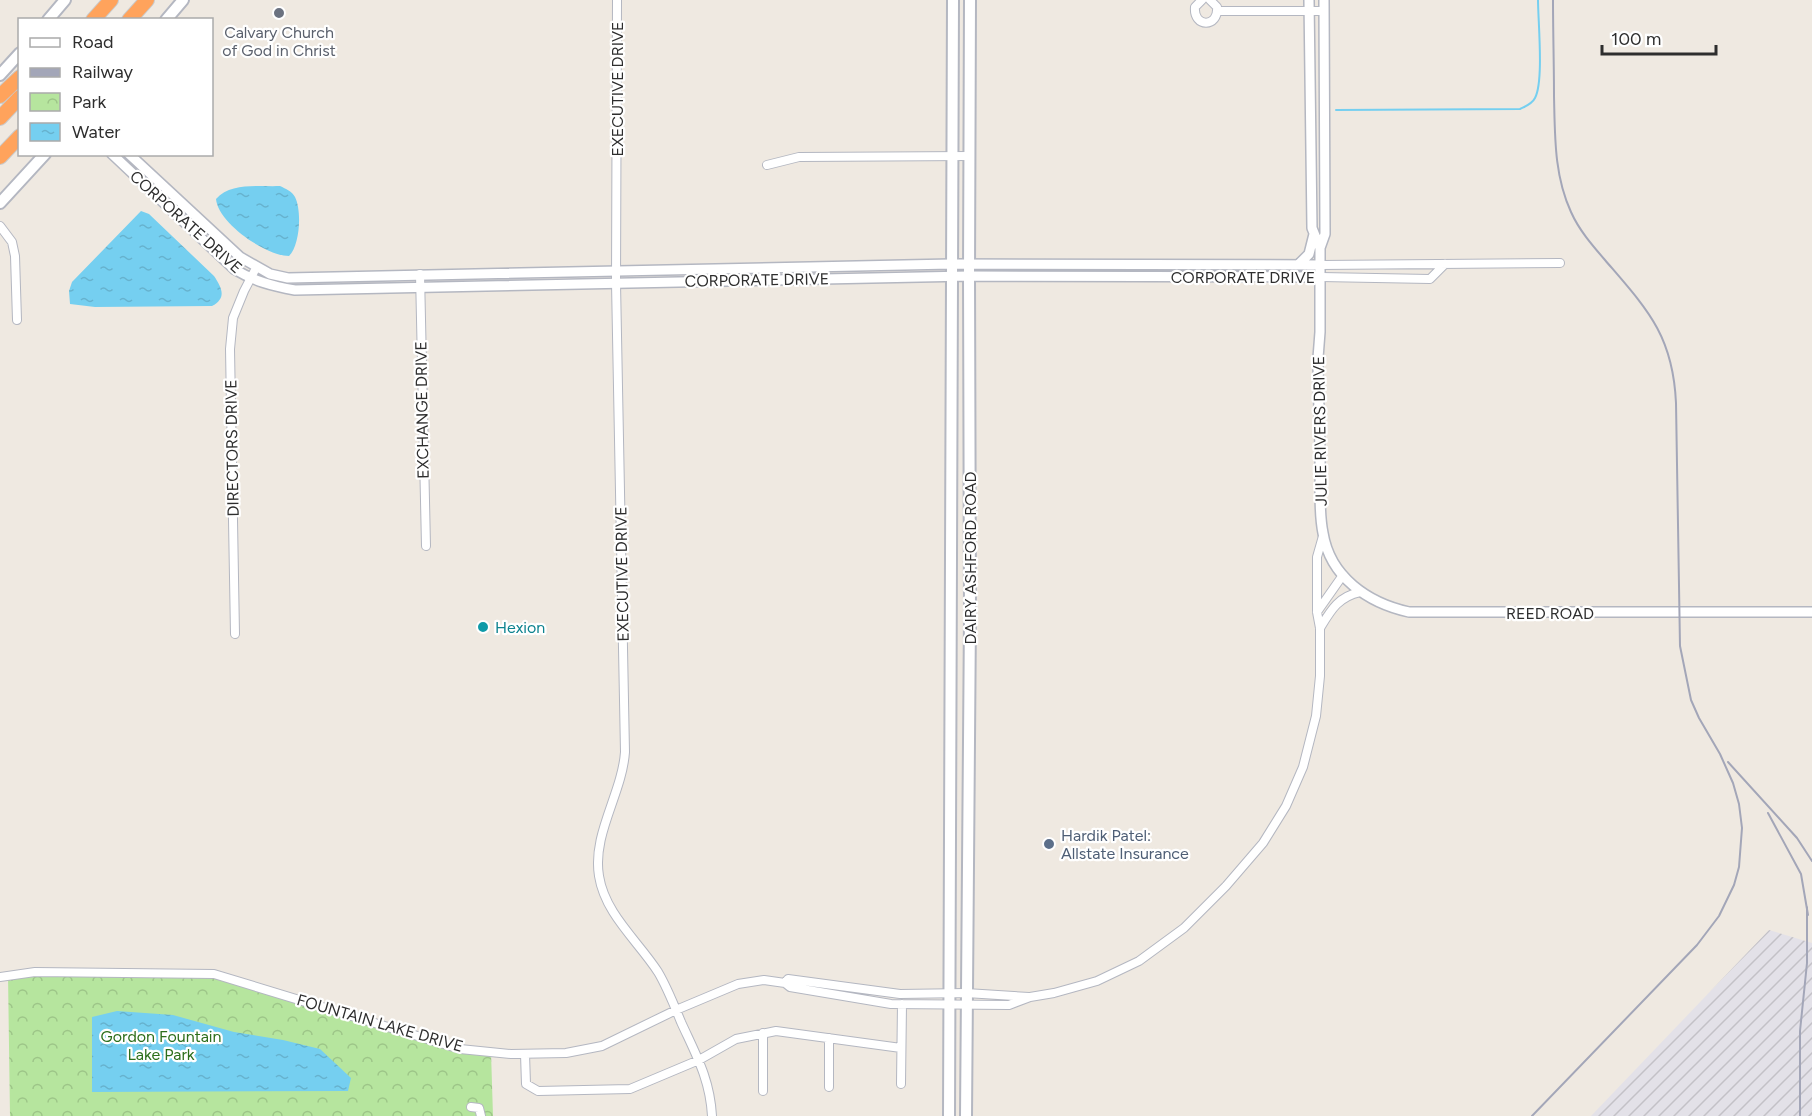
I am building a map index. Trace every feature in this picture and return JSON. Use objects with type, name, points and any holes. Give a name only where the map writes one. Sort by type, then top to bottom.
[{"type":"highway","points":[[131,18],[147,0]]},
{"type":"highway","points":[[95,18],[108,3]]},
{"type":"highway","points":[[0,96],[18,79]]},
{"type":"highway","points":[[0,118],[18,100]]},
{"type":"highway","points":[[0,157],[18,138]]},
{"type":"main road","points":[[50,18],[65,0]]},
{"type":"main road","points":[[168,18],[183,0]]},
{"type":"main road","name":"DAIRY ASHFORD ROAD","points":[[949,1114],[953,0]]},
{"type":"main road","name":"DAIRY ASHFORD ROAD","points":[[966,1113],[970,699],[970,0]]},
{"type":"main road","points":[[0,75],[18,54]]},
{"type":"main road","points":[[0,203],[43,156]]},
{"type":"main road","points":[[950,615],[970,616]]},
{"type":"main road","points":[[950,699],[970,699]]},
{"type":"main road","points":[[950,849],[968,850]]},
{"type":"main road","points":[[949,1114],[966,1113]]},
{"type":"street","name":"EXECUTIVE DRIVE","points":[[617,0],[616,284],[625,752],[623,772],[601,841],[598,872],[603,893],[611,909],[658,973],[676,1010],[709,1085],[712,1116]]},
{"type":"street","points":[[1202,0],[1195,11],[1200,20],[1206,22],[1213,20],[1218,11],[1215,3],[1210,0]]},
{"type":"street","name":"JULIE RIVERS DRIVE","points":[[950,999],[1009,1005],[1030,997],[1096,981],[1140,961],[1184,928],[1226,886],[1263,843],[1286,806],[1303,767],[1316,716],[1320,676],[1317,556],[1323,536],[1318,404],[1321,265],[1320,248],[1314,234],[1309,0]]},
{"type":"street","name":"JULIE RIVERS DRIVE","points":[[1320,248],[1325,234],[1324,0]]},
{"type":"street","points":[[1218,11],[1324,11]]},
{"type":"street","points":[[1310,79],[1324,82]]},
{"type":"street","name":"CORPORATE DRIVE","points":[[113,156],[234,269],[250,279],[295,290],[951,276],[1430,279],[1445,264]]},
{"type":"street","name":"CORPORATE DRIVE","points":[[131,156],[240,257],[256,268],[288,278],[951,264],[1560,263]]},
{"type":"street","points":[[767,165],[799,157],[970,156]]},
{"type":"street","points":[[0,226],[12,242],[15,256],[17,320]]},
{"type":"street","points":[[1298,265],[1309,254],[1314,234]]},
{"type":"street","points":[[1141,264],[1141,277]]},
{"type":"street","points":[[1356,265],[1357,277]]},
{"type":"street","points":[[872,266],[873,278]]},
{"type":"street","name":"DIRECTORS DRIVE","points":[[235,634],[230,348],[233,318],[256,268]]},
{"type":"street","name":"EXCHANGE DRIVE","points":[[420,274],[426,546]]},
{"type":"street","name":"REED ROAD","points":[[1323,536],[1334,563],[1360,592],[1386,607],[1409,612],[1812,612]]},
{"type":"street","points":[[1317,612],[1343,575]]},
{"type":"street","points":[[1320,628],[1339,600],[1360,592]]},
{"type":"street","name":"FOUNTAIN LAKE DRIVE","points":[[0,977],[35,972],[213,974],[460,1049],[525,1054],[566,1053],[602,1046],[676,1010],[738,984],[764,980],[850,998],[902,1005],[950,999]]},
{"type":"street","name":"FOUNTAIN LAKE DRIVE","points":[[785,983],[788,979],[950,999]]},
{"type":"street","points":[[850,998],[852,987]]},
{"type":"street","points":[[901,1084],[902,1005]]},
{"type":"street","points":[[525,1054],[526,1084],[538,1091],[630,1089],[699,1060],[736,1039],[776,1030],[901,1048]]},
{"type":"street","points":[[763,1033],[763,1091]]},
{"type":"street","points":[[829,1087],[830,1038]]},
{"type":"street","points":[[471,1107],[479,1108],[481,1116]]},
{"type":"shaded area","points":[[1769,930],[1812,943],[1812,1116],[1591,1116]]},
{"type":"green space","name":"Gordon Fountain Lake Park","points":[[214,974],[473,1050],[491,1052],[493,1116],[10,1116],[8,975]]},
{"type":"water","points":[[280,186],[294,195],[299,211],[298,236],[289,256],[279,255],[256,244],[234,228],[225,218],[216,199],[229,190],[237,188]]},
{"type":"water","points":[[141,211],[149,214],[214,276],[222,292],[217,303],[212,306],[95,307],[70,304],[69,291],[72,282]]},
{"type":"water","points":[[117,1011],[173,1015],[234,1032],[320,1049],[351,1078],[348,1091],[92,1092],[92,1017]]},
{"type":"waterway","points":[[1336,110],[1520,109],[1527,106],[1535,98],[1538,90],[1540,50],[1538,0]]},
{"type":"railway","points":[[1532,1116],[1697,945],[1719,916],[1734,885],[1739,867],[1742,828],[1733,783],[1691,700],[1680,646],[1676,403],[1670,359],[1655,324],[1633,293],[1586,237],[1574,219],[1565,198],[1558,170],[1555,141],[1553,0]]},
{"type":"railway","points":[[1728,762],[1797,838],[1812,861]]},
{"type":"railway","points":[[1768,813],[1801,874],[1808,915]]},
{"type":"railway","points":[[1800,1116],[1800,1031],[1807,963],[1807,907]]},
{"type":"place","name":"Calvary Church of God in Christ","points":[[279,13]]},
{"type":"place","name":"Hexion","points":[[483,627]]},
{"type":"place","name":"Hardik Patel: Allstate Insurance","points":[[1049,844]]}]
